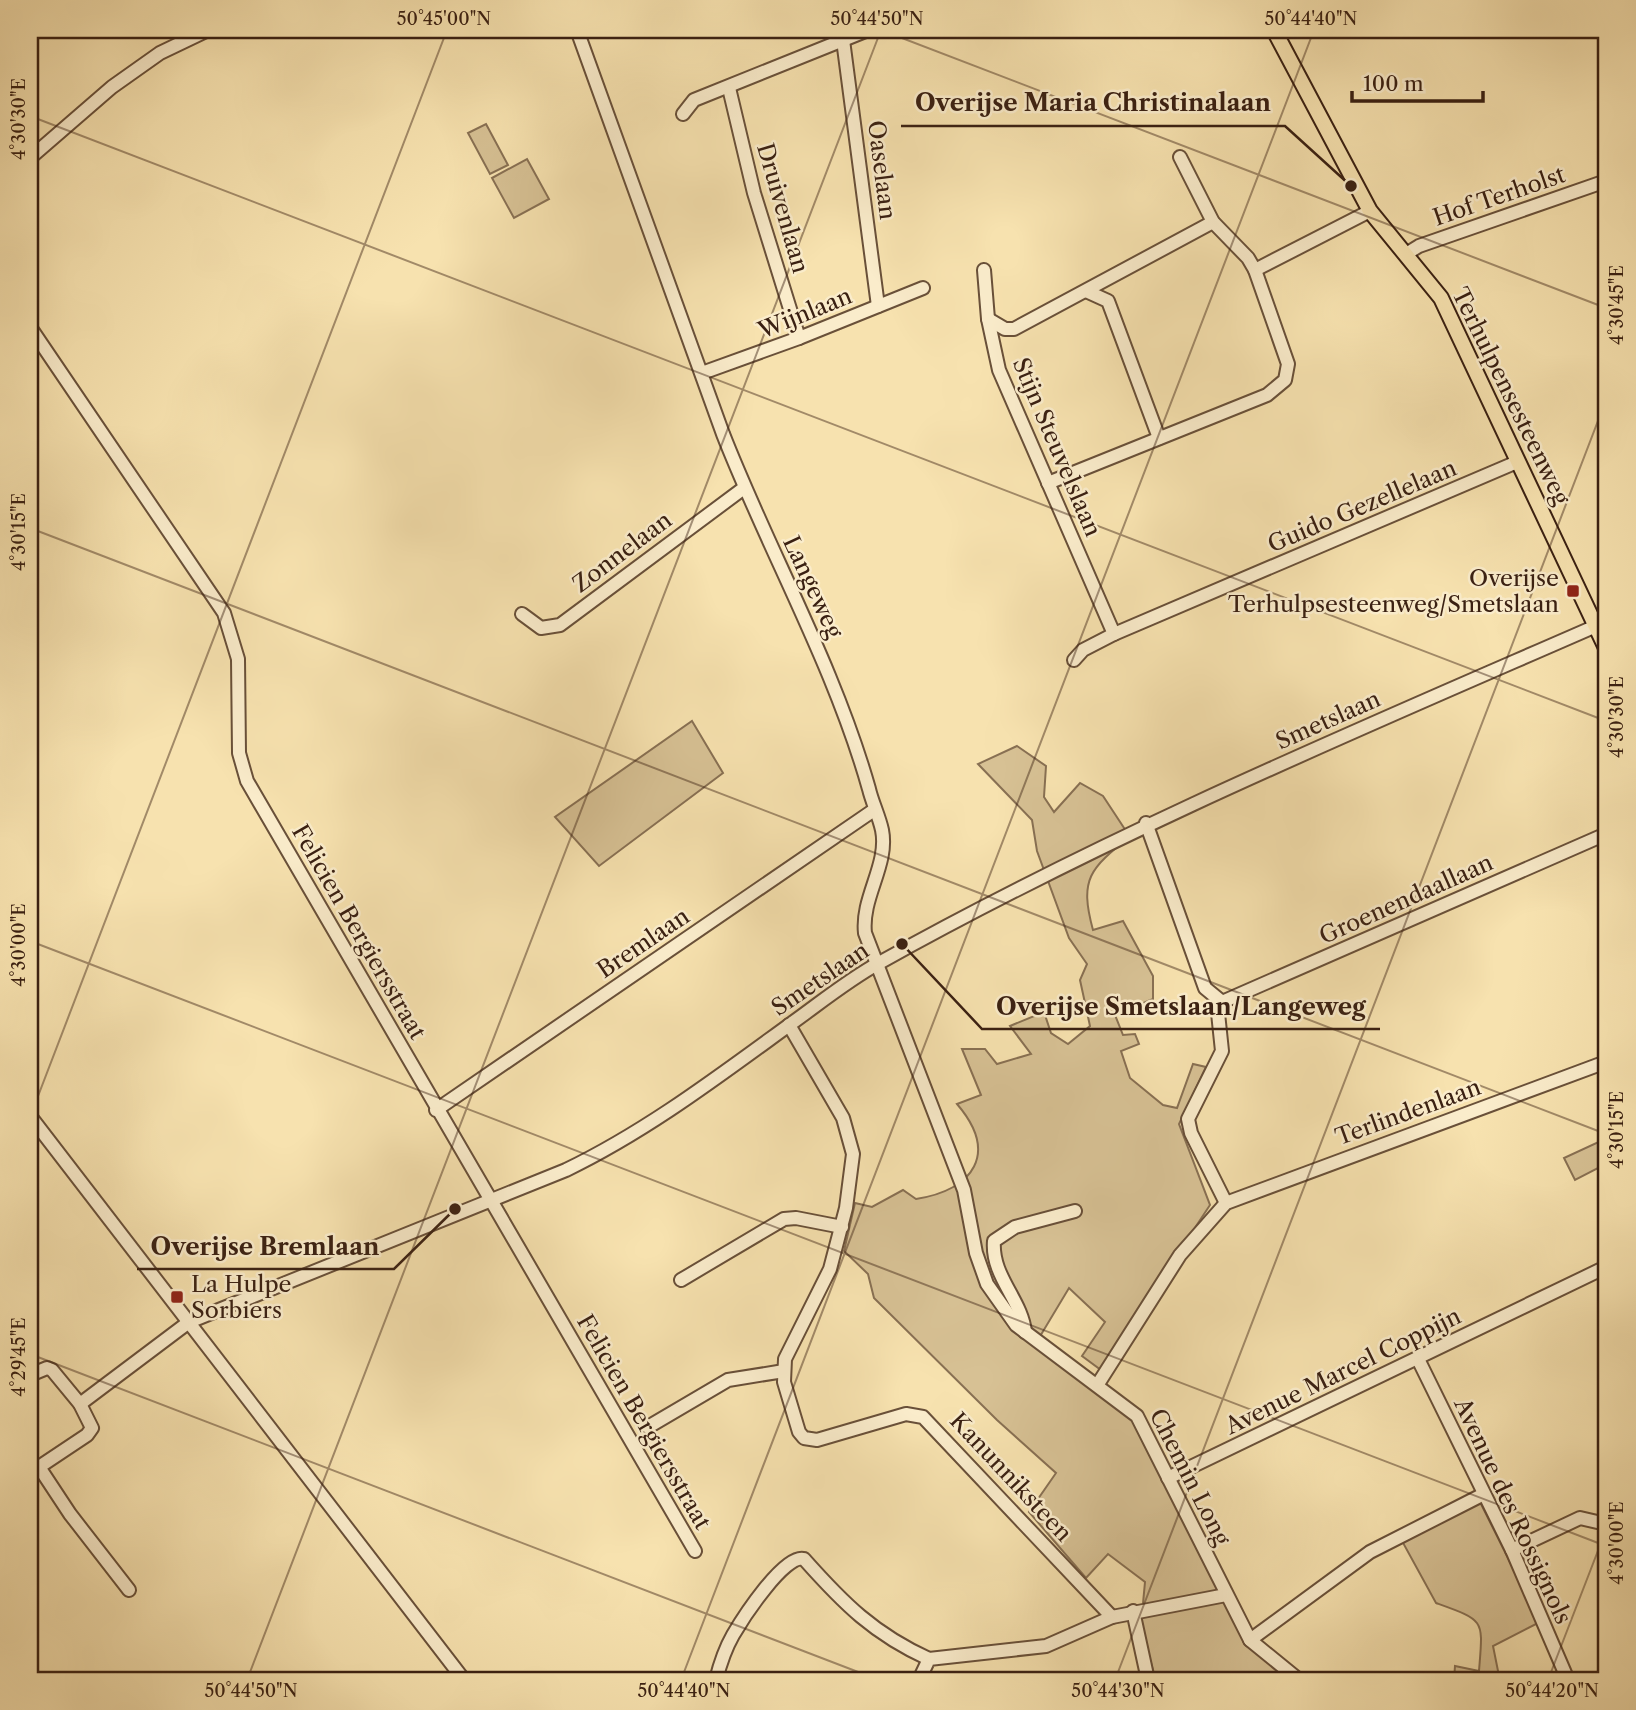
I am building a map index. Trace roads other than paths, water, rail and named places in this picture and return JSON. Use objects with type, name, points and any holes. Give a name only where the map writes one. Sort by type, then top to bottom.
[{"type":"main road","name":"Terhulpensesteenweg","points":[[1274,30],[1370,211],[1441,298],[1606,648]]},
{"type":"street","points":[[30,158],[112,87],[160,53],[208,30]]},
{"type":"street","name":"Langeweg","points":[[577,30],[744,488],[837,692],[882,830],[883,851],[864,922],[875,965],[954,1166]]},
{"type":"street","points":[[683,114],[694,100],[869,30]]},
{"type":"street","name":"Oaselaan","points":[[844,40],[878,306]]},
{"type":"street","name":"Druivenlaan","points":[[729,88],[754,193],[799,338]]},
{"type":"street","points":[[1048,483],[1267,395],[1285,380],[1288,364],[1255,270],[1248,258],[1213,222],[1180,157]]},
{"type":"street","name":"Hof Terholst","points":[[1406,254],[1419,246],[1606,181]]},
{"type":"street","points":[[1255,270],[1370,211]]},
{"type":"street","points":[[995,355],[1006,336],[1014,329],[1213,222]]},
{"type":"street","name":"Stijn Steuvelslaan","points":[[984,270],[988,319],[995,355],[1114,634]]},
{"type":"street","points":[[1113,276],[1108,301],[1158,438]]},
{"type":"street","name":"Wijnlaan","points":[[702,373],[799,338],[923,288]]},
{"type":"street","points":[[1086,291],[1108,301]]},
{"type":"street","points":[[988,319],[1005,329],[1014,329]]},
{"type":"street","name":"Felicien Bergiersstraat","points":[[30,327],[224,613],[238,659],[239,753],[247,781],[695,1551]]},
{"type":"street","name":"Guido Gezellelaan","points":[[1073,660],[1083,650],[1114,634],[1517,462]]},
{"type":"street","name":"Zonnelaan","points":[[522,614],[541,628],[559,625],[744,488]]},
{"type":"street","name":"Smetslaan","points":[[80,1404],[190,1322],[490,1201],[610,1149],[698,1091],[875,965],[1146,823],[1596,626]]},
{"type":"street","name":"Bremlaan","points":[[436,1110],[874,810]]},
{"type":"street","points":[[1098,1384],[1180,1255],[1226,1203],[1191,1133],[1188,1119],[1222,1051],[1218,1013],[1222,1002],[1205,988],[1146,823]]},
{"type":"street","name":"Groenendaallaan","points":[[1222,1002],[1606,834]]},
{"type":"street","name":"Kanunniksteen","points":[[789,1025],[850,1133],[852,1175],[842,1227],[822,1289],[790,1345],[784,1371],[784,1382],[799,1432],[810,1440],[906,1414],[929,1420],[1112,1617]]},
{"type":"street","name":"Terlindenlaan","points":[[1226,1203],[1606,1062]]},
{"type":"street","points":[[30,1116],[464,1680]]},
{"type":"street","name":"Chemin Long","points":[[954,1166],[968,1203],[976,1253],[987,1284],[1001,1307],[1025,1332],[1098,1384],[1137,1416],[1250,1640],[1262,1653],[1298,1680]]},
{"type":"street","points":[[1025,1332],[1024,1322],[1001,1278],[994,1241],[1015,1227],[1075,1211]]},
{"type":"street","points":[[681,1280],[784,1219],[796,1218],[842,1227]]},
{"type":"street","name":"Avenue Marcel Coppijn","points":[[1168,1478],[1606,1267]]},
{"type":"street","name":"Avenue des Rossignols","points":[[1418,1359],[1482,1495],[1512,1550],[1568,1680]]},
{"type":"street","points":[[30,1375],[43,1369],[52,1370],[80,1404],[92,1428],[87,1436],[34,1470],[128,1590]]},
{"type":"street","points":[[648,1427],[728,1380],[784,1371]]},
{"type":"street","points":[[1250,1640],[1370,1552],[1482,1495]]},
{"type":"street","points":[[1512,1550],[1580,1518],[1606,1524]]},
{"type":"street","points":[[716,1680],[726,1649],[746,1615],[774,1578],[791,1560],[798,1557],[804,1559],[845,1606],[870,1627],[929,1659],[1046,1646],[1112,1617],[1226,1595]]},
{"type":"street","points":[[1133,1612],[1148,1680]]},
{"type":"street","points":[[919,1680],[929,1659]]},
{"type":"place","name":"Overijse Maria Christinalaan","points":[[1351,186]]},
{"type":"place","name":"Overijse Terhulpsesteenweg/Smetslaan","points":[[1573,591]]},
{"type":"place","name":"Overijse Smetslaan/Langeweg","points":[[902,944]]},
{"type":"place","name":"Overijse Bremlaan","points":[[455,1209]]},
{"type":"place","name":"La Hulpe Sorbiers","points":[[177,1297]]}]
